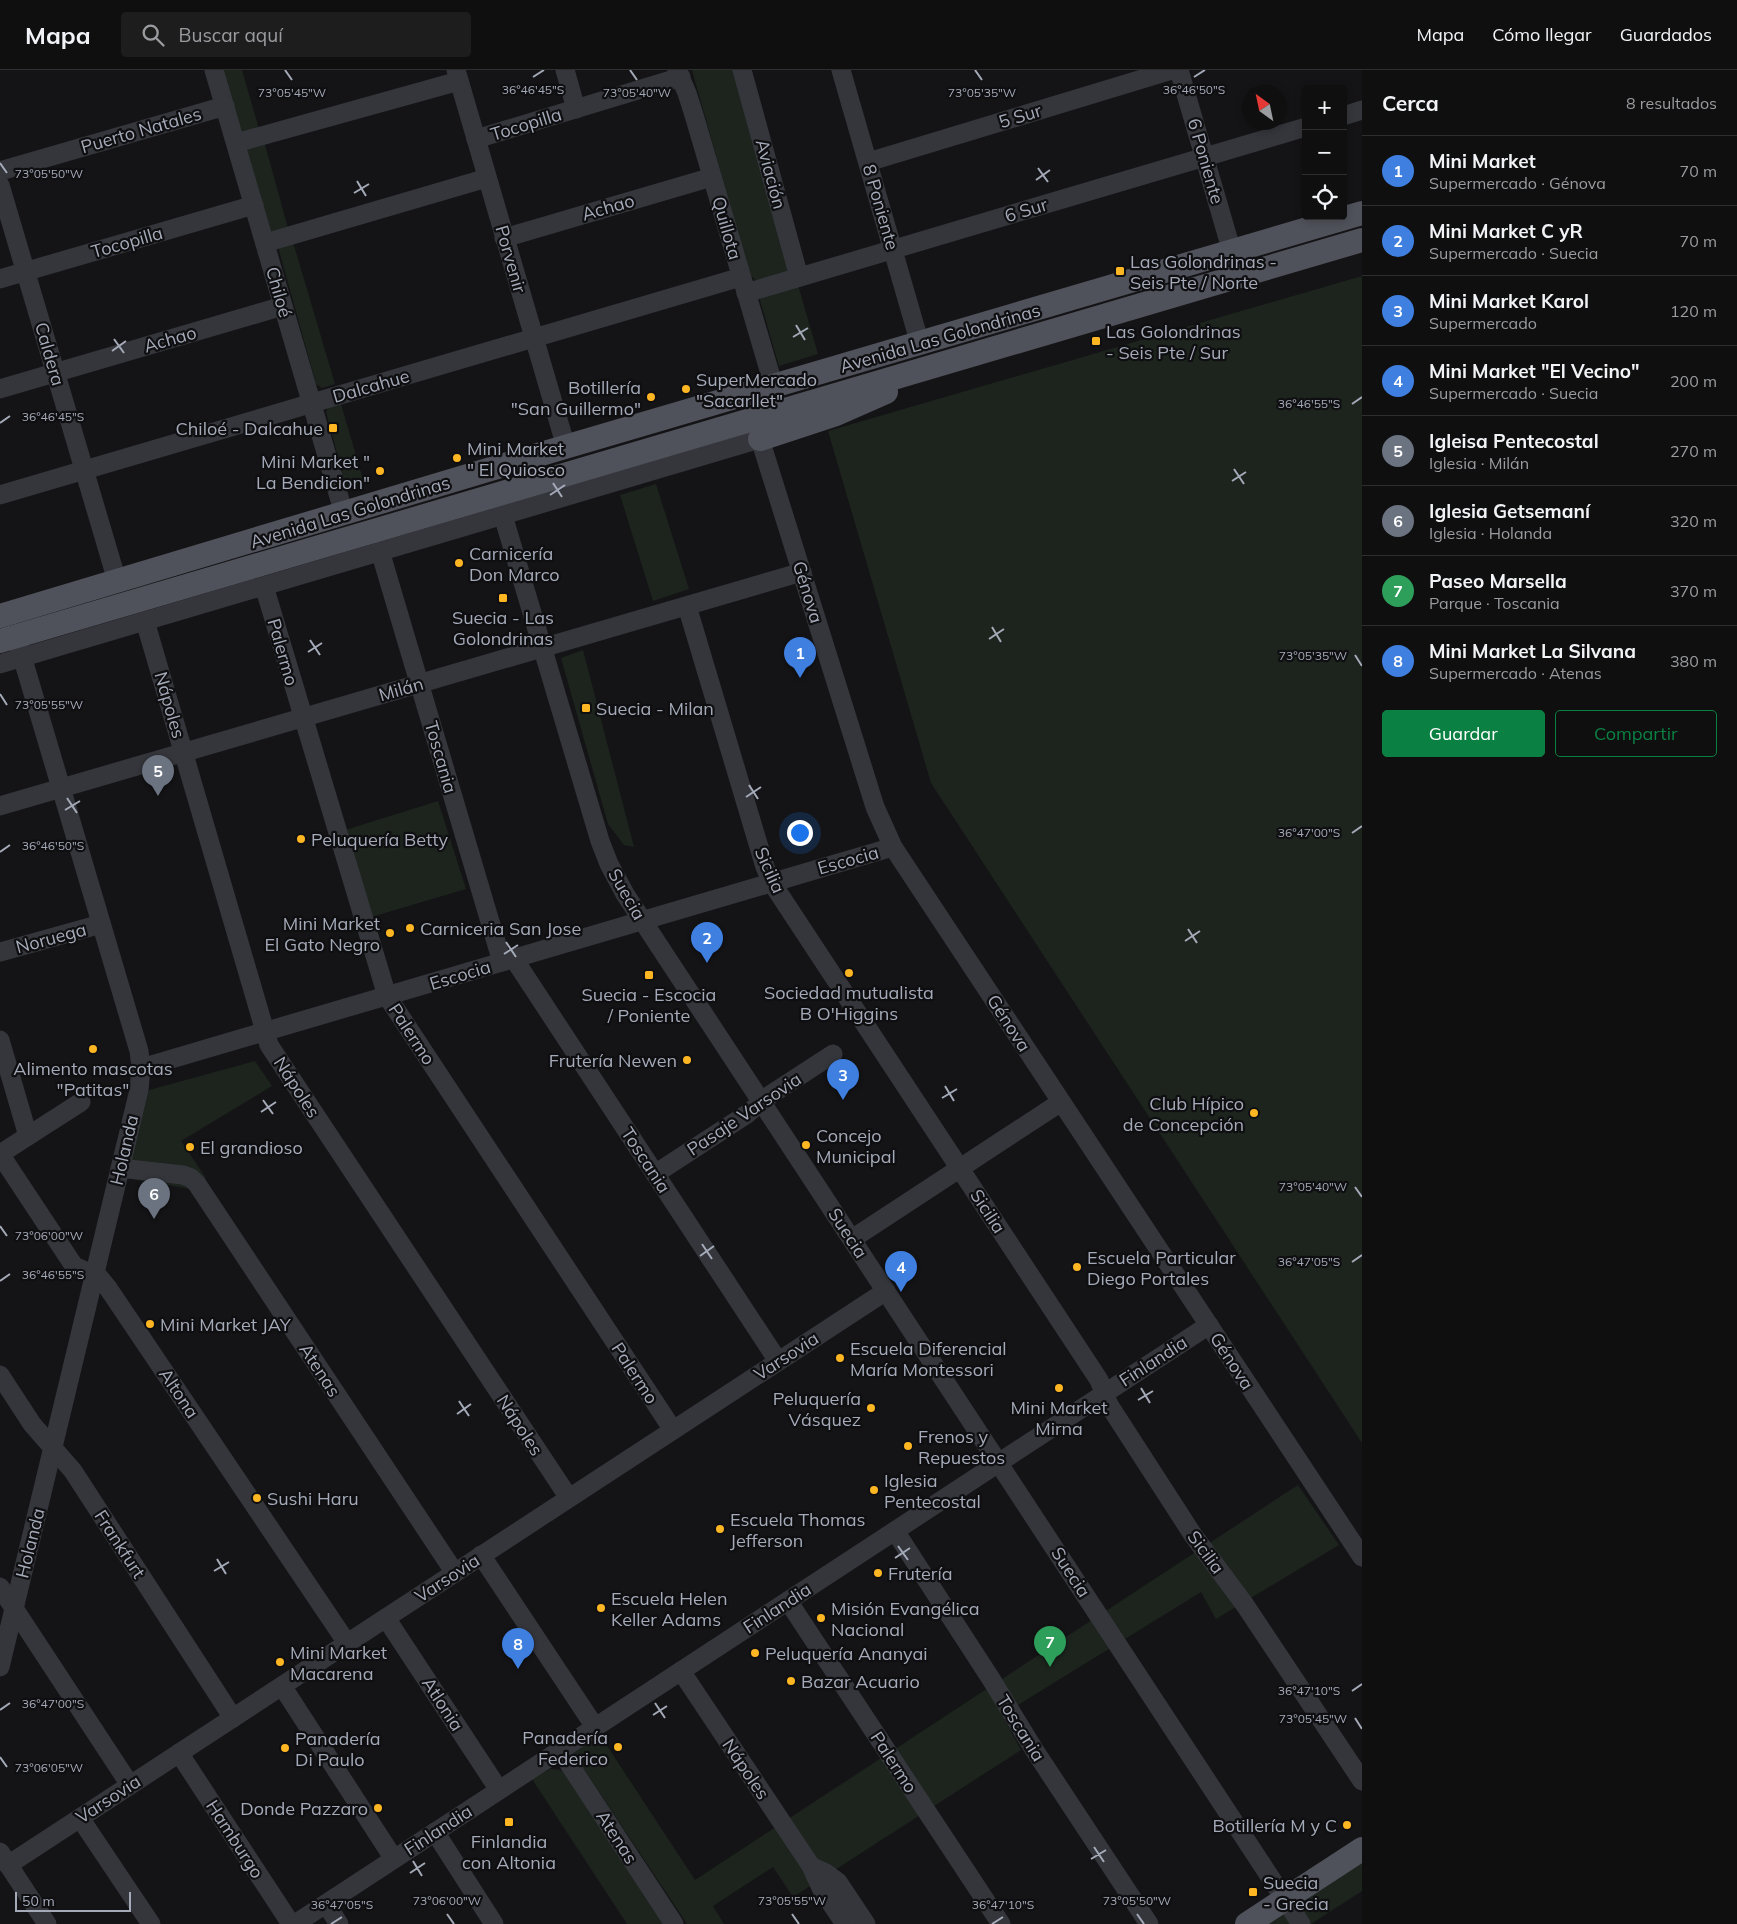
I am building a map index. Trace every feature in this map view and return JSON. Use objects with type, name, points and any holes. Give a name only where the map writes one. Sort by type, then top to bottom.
[{"type":"main road","name":"Avenida Las Golondrinas","points":[[0,616],[518,461],[1362,213]]},
{"type":"main road","name":"Avenida Las Golondrinas","points":[[13,645],[500,505],[929,368],[1362,240]]},
{"type":"main road","points":[[760,439],[810,424],[853,408],[929,368]]},
{"type":"main road","points":[[500,505],[504,476],[518,461]]},
{"type":"main road","points":[[464,477],[485,485],[500,505]]},
{"type":"main road","points":[[13,645],[17,622],[26,608]]},
{"type":"main road","points":[[1247,1924],[1362,1849]]},
{"type":"street","name":"Chiloé","points":[[214,70],[344,514]]},
{"type":"street","name":"Tocopilla","points":[[565,70],[576,109]]},
{"type":"street","name":"Aviación","points":[[742,70],[799,277]]},
{"type":"street","name":"8 Poniente","points":[[841,70],[920,344]]},
{"type":"street","name":"5 Sur","points":[[868,162],[1172,70]]},
{"type":"street","name":"6 Poniente","points":[[1179,70],[1232,252]]},
{"type":"street","name":"Tocopilla","points":[[476,139],[576,109],[679,74]]},
{"type":"street","name":"Quillota","points":[[679,74],[712,177],[774,387]]},
{"type":"street","name":"Porvenir","points":[[457,76],[566,447]]},
{"type":"street","points":[[236,143],[457,76]]},
{"type":"street","name":"Puerto Natales","points":[[0,171],[225,106]]},
{"type":"street","points":[[1347,115],[1362,110]]},
{"type":"street","name":"6 Sur","points":[[744,285],[799,277],[1302,128]]},
{"type":"street","name":"Achao","points":[[504,238],[712,177]]},
{"type":"street","points":[[265,243],[487,178]]},
{"type":"street","name":"Caldera","points":[[0,185],[117,581]]},
{"type":"street","name":"Tocopilla","points":[[0,279],[254,205]]},
{"type":"street","name":"Dalcahue","points":[[0,495],[534,338],[744,285]]},
{"type":"street","name":"Achao","points":[[0,389],[283,306]]},
{"type":"street","name":"Avenida Las Golondrinas","points":[[0,664],[13,645],[145,621],[380,551],[500,505],[760,439]]},
{"type":"street","name":"Génova","points":[[760,439],[875,807],[893,847],[1362,1557]]},
{"type":"street","name":"Suecia","points":[[500,505],[600,841],[609,864],[642,921],[1301,1924]]},
{"type":"street","name":"Toscania","points":[[380,551],[419,684],[508,960],[655,1174],[778,1361]]},
{"type":"street","name":"Milán","points":[[0,806],[802,572]]},
{"type":"street","name":"Palermo","points":[[264,586],[302,718],[387,996],[673,1430]]},
{"type":"street","name":"Sicilia","points":[[687,606],[765,867],[772,883],[1099,1380],[1110,1405],[1197,1542],[1245,1605],[1362,1782]]},
{"type":"street","name":"Nápoles","points":[[145,621],[265,1032],[275,1053],[569,1498]]},
{"type":"street","name":"Holanda","points":[[0,1668],[139,1090],[141,1068],[139,1051],[61,788],[13,645]]},
{"type":"street","name":"Escocia","points":[[141,1068],[893,847]]},
{"type":"street","name":"Noruega","points":[[0,952],[101,924]]},
{"type":"street","points":[[0,1040],[28,1136]]},
{"type":"street","name":"Pasaje Varsovia","points":[[655,1174],[747,1114],[833,1054]]},
{"type":"street","points":[[0,1154],[81,1102]]},
{"type":"street","points":[[852,1239],[1061,1102]]},
{"type":"street","name":"Altona","points":[[0,1154],[74,1266],[94,1275],[108,1288],[347,1643]]},
{"type":"street","name":"Atenas","points":[[120,1168],[183,1175],[191,1178],[197,1184],[454,1573]]},
{"type":"street","name":"Varsovia","points":[[4,1859],[80,1818],[886,1291]]},
{"type":"street","name":"Finlandia","points":[[295,1924],[1209,1325]]},
{"type":"street","name":"Frankfurt","points":[[0,1375],[32,1424],[52,1449],[73,1470],[233,1718]]},
{"type":"street","name":"Toscania","points":[[895,1531],[991,1679],[1035,1751],[1149,1924]]},
{"type":"street","points":[[482,1555],[595,1727]]},
{"type":"street","points":[[0,1587],[130,1785]]},
{"type":"street","name":"Palermo","points":[[788,1601],[1001,1924]]},
{"type":"street","name":"Atlonia","points":[[386,1618],[499,1790]]},
{"type":"street","name":"Nápoles","points":[[681,1671],[811,1866],[822,1890],[845,1924]]},
{"type":"street","points":[[282,1686],[394,1859]]},
{"type":"street","name":"Atenas","points":[[560,1750],[674,1924]]},
{"type":"street","name":"Hamburgo","points":[[179,1753],[291,1924]]},
{"type":"street","points":[[80,1818],[151,1924]]},
{"type":"street","points":[[435,1832],[494,1924]]},
{"type":"street","points":[[4,1859],[47,1924]]},
{"type":"street","name":"Nápoles","points":[[811,1866],[826,1873],[838,1882],[866,1924]]},
{"type":"street","points":[[326,1904],[339,1924]]},
{"type":"shaded area","points":[[223,70],[242,70],[259,129],[245,133],[240,130]]},
{"type":"shaded area","points":[[692,70],[735,70],[789,265],[787,272],[756,281],[749,273]]},
{"type":"shaded area","points":[[264,141],[288,228],[273,232],[268,228],[246,152],[252,144]]},
{"type":"shaded area","points":[[293,242],[335,384],[322,388],[316,384],[279,250],[281,245]]},
{"type":"shaded area","name":"Club Hípico de Concepción","points":[[1362,276],[1362,1443],[931,783],[828,431]]},
{"type":"shaded area","points":[[798,285],[818,354],[779,366],[759,297]]},
{"type":"shaded area","points":[[341,404],[364,483],[350,486],[345,483],[326,412],[329,406]]},
{"type":"shaded area","points":[[656,484],[689,589],[653,601],[620,495]]},
{"type":"shaded area","points":[[583,650],[634,847],[624,845],[608,824],[561,658]]},
{"type":"shaded area","points":[[438,801],[466,889],[368,918],[342,831]]},
{"type":"shaded area","points":[[255,1061],[272,1086],[181,1141],[206,1178],[191,1189],[126,1178],[149,1090]]},
{"type":"shaded area","points":[[1298,1485],[1339,1545],[1216,1619],[1201,1592],[1002,1715],[1021,1750],[793,1897],[773,1867],[713,1906],[724,1924],[687,1924],[572,1751],[600,1735],[695,1880]]},
{"type":"shaded area","points":[[550,1769],[564,1772],[664,1924],[627,1924],[532,1779]]},
{"type":"shaded area","points":[[1362,1862],[1362,1891],[1311,1924],[1267,1924]]},
{"type":"place","name":"Las Golondrinas - Seis Pte / Norte","points":[[1120,271]]},
{"type":"place","name":"Las Golondrinas - Seis Pte / Sur","points":[[1096,341]]},
{"type":"place","name":"SuperMercado \"Sacarllet\"","points":[[686,389]]},
{"type":"place","name":"Botillería \"San Guillermo\"","points":[[651,397]]},
{"type":"place","name":"Chiloé - Dalcahue","points":[[333,428]]},
{"type":"place","name":"Mini Market \" El Quiosco","points":[[457,458]]},
{"type":"place","name":"Mini Market \" La Bendicion\"","points":[[380,471]]},
{"type":"place","name":"Carnicería Don Marco","points":[[459,563]]},
{"type":"place","name":"Suecia - Las Golondrinas","points":[[503,598]]},
{"type":"place","name":"Mini Market","points":[[800,678]]},
{"type":"place","name":"Suecia - Milan","points":[[586,708]]},
{"type":"place","name":"Igleisa Pentecostal","points":[[158,796]]},
{"type":"place","name":"Peluquería Betty","points":[[301,839]]},
{"type":"place","name":"Carniceria San Jose","points":[[410,928]]},
{"type":"place","name":"Mini Market El Gato Negro","points":[[390,933]]},
{"type":"place","name":"Mini Market C yR","points":[[707,963]]},
{"type":"place","name":"Sociedad mutualista B O'Higgins","points":[[849,973]]},
{"type":"place","name":"Suecia - Escocia / Poniente","points":[[649,975]]},
{"type":"place","name":"Alimento mascotas \"Patitas\"","points":[[93,1049]]},
{"type":"place","name":"Frutería Newen","points":[[687,1060]]},
{"type":"place","name":"Mini Market Karol","points":[[843,1100]]},
{"type":"place","name":"Club Hípico de Concepción","points":[[1254,1113]]},
{"type":"place","name":"Concejo Municipal","points":[[806,1145]]},
{"type":"place","name":"El grandioso","points":[[190,1147]]},
{"type":"place","name":"Iglesia Getsemaní","points":[[154,1219]]},
{"type":"place","name":"Escuela Particular Diego Portales","points":[[1077,1267]]},
{"type":"place","name":"Mini Market \"El Vecino\"","points":[[901,1292]]},
{"type":"place","name":"Mini Market JAY","points":[[150,1324]]},
{"type":"place","name":"Escuela Diferencial María Montessori","points":[[840,1358]]},
{"type":"place","name":"Mini Market Mirna","points":[[1059,1388]]},
{"type":"place","name":"Peluquería Vásquez","points":[[871,1408]]},
{"type":"place","name":"Frenos y Repuestos","points":[[908,1446]]},
{"type":"place","name":"Iglesia Pentecostal","points":[[874,1490]]},
{"type":"place","name":"Sushi Haru","points":[[257,1498]]},
{"type":"place","name":"Escuela Thomas Jefferson","points":[[720,1529]]},
{"type":"place","name":"Frutería","points":[[878,1573]]},
{"type":"place","name":"Escuela Helen Keller Adams","points":[[601,1608]]},
{"type":"place","name":"Misión Evangélica Nacional","points":[[821,1618]]},
{"type":"place","name":"Peluquería Ananyai","points":[[755,1653]]},
{"type":"place","name":"Mini Market Macarena","points":[[280,1662]]},
{"type":"place","name":"Paseo Marsella","points":[[1050,1667]]},
{"type":"place","name":"Mini Market La Silvana","points":[[518,1669]]},
{"type":"place","name":"Bazar Acuario","points":[[791,1681]]},
{"type":"place","name":"Panadería Federico","points":[[618,1747]]},
{"type":"place","name":"Panadería Di Paulo","points":[[285,1748]]},
{"type":"place","name":"Donde Pazzaro","points":[[378,1808]]},
{"type":"place","name":"Finlandia con Altonia","points":[[509,1822]]},
{"type":"place","name":"Botillería M y C","points":[[1347,1825]]},
{"type":"place","name":"Suecia - Grecia","points":[[1253,1892]]}]
